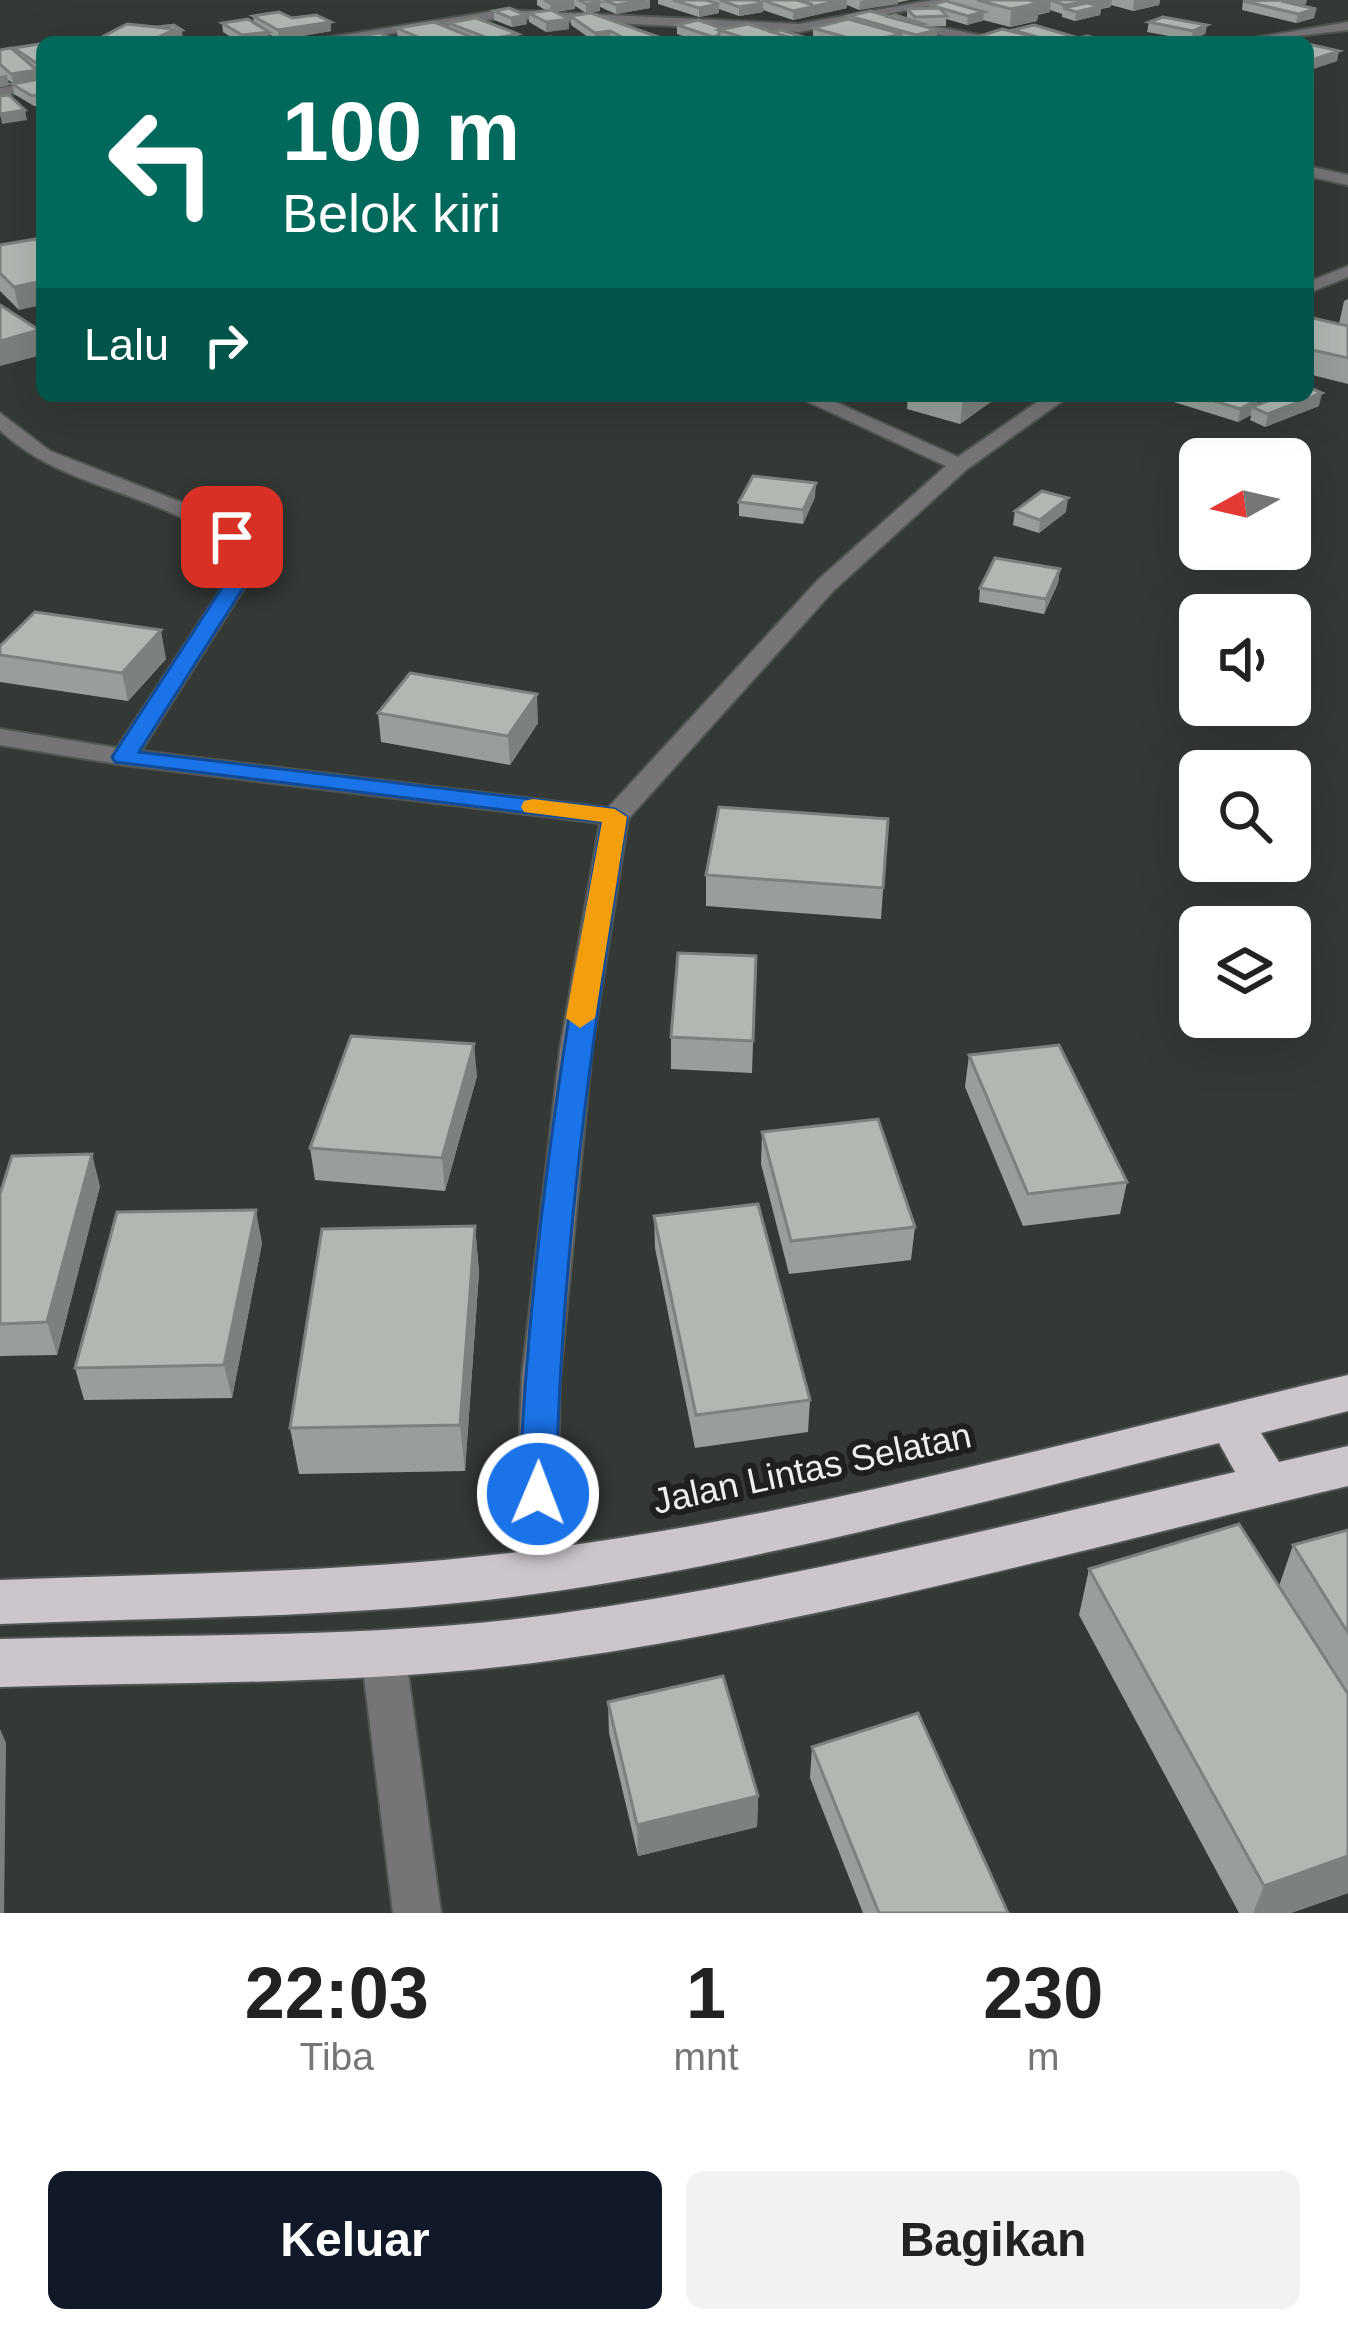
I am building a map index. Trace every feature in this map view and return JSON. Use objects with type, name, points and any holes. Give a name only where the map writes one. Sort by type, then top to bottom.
[{"type":"highway","name":"Jalan Lintas Selatan","points":[[0,1602],[379,1587],[535,1572],[789,1528],[1348,1393]]},
{"type":"highway","points":[[1230,1421],[1267,1485]]},
{"type":"highway","points":[[0,1663],[383,1651],[554,1637],[798,1593],[1348,1466]]},
{"type":"street","points":[[347,36],[502,14],[784,28],[952,0]]},
{"type":"street","points":[[879,15],[961,36]]},
{"type":"street","points":[[1290,36],[1348,26]]},
{"type":"street","points":[[0,92],[36,86]]},
{"type":"street","points":[[1314,172],[1348,180]]},
{"type":"street","points":[[1314,285],[1348,271]]},
{"type":"street","points":[[819,402],[960,465]]},
{"type":"street","points":[[535,1572],[546,1330],[576,1049],[615,817],[826,585],[960,465],[1050,402]]},
{"type":"street","points":[[0,419],[40,453],[181,510],[232,537],[244,551],[240,577],[124,757]]},
{"type":"street","points":[[0,737],[124,757],[615,817]]},
{"type":"street","points":[[383,1651],[418,1913]]},
{"type":"building","points":[[604,0],[646,0],[616,5]]},
{"type":"building","points":[[673,0],[706,0],[719,4],[699,8]]},
{"type":"building","points":[[720,0],[754,0],[763,3],[739,7]]},
{"type":"building","points":[[762,0],[813,5],[801,0],[842,0],[793,11]]},
{"type":"building","points":[[977,0],[1029,0],[1039,3],[1011,9]]},
{"type":"building","points":[[1051,0],[1099,0],[1064,5]]},
{"type":"building","points":[[1285,0],[1281,1],[1316,9],[1298,14],[1243,1]]},
{"type":"building","points":[[946,1],[984,12],[968,16],[930,5]]},
{"type":"building","points":[[1087,3],[1101,6],[1076,12],[1063,8]]},
{"type":"building","points":[[509,8],[526,15],[511,18],[494,11]]},
{"type":"building","points":[[939,8],[947,16],[915,17],[907,9]]},
{"type":"building","points":[[551,10],[569,19],[546,22],[529,13]]},
{"type":"building","points":[[870,11],[937,30],[916,35],[849,16]]},
{"type":"building","points":[[279,12],[292,18],[316,15],[331,22],[278,30],[253,16]]},
{"type":"building","points":[[591,13],[656,36],[595,33],[570,16]]},
{"type":"building","points":[[1163,17],[1207,25],[1193,31],[1149,22]]},
{"type":"building","points":[[476,18],[518,34],[482,36],[448,23]]},
{"type":"building","points":[[248,19],[269,32],[242,35],[222,23]]},
{"type":"building","points":[[848,19],[902,34],[842,36],[813,28]]},
{"type":"building","points":[[698,20],[724,29],[710,36],[677,25]]},
{"type":"building","points":[[434,22],[469,36],[415,36],[397,28]]},
{"type":"building","points":[[127,24],[175,29],[161,36],[104,36]]},
{"type":"building","points":[[748,24],[786,36],[738,36],[719,30]]},
{"type":"building","points":[[1034,25],[1072,36],[1034,36],[1013,30]]},
{"type":"building","points":[[1002,29],[1031,36],[980,36]]},
{"type":"building","points":[[36,44],[36,63],[14,48]]},
{"type":"building","points":[[1314,45],[1339,51],[1315,59]]},
{"type":"building","points":[[11,48],[36,70],[11,74],[0,64],[0,50]]},
{"type":"building","points":[[36,80],[36,95],[32,96],[12,84]]},
{"type":"building","points":[[9,95],[25,110],[0,114],[0,96]]},
{"type":"building","points":[[36,240],[36,282],[14,287],[0,273],[0,245]]},
{"type":"building","points":[[0,305],[36,328],[36,331],[0,341]]},
{"type":"building","points":[[1314,318],[1348,326],[1348,358],[1314,350]]},
{"type":"building","points":[[1217,402],[1253,402],[1240,409]]},
{"type":"building","points":[[1265,402],[1299,402],[1268,414],[1252,407]]},
{"type":"building","points":[[753,476],[816,483],[803,510],[739,502]]},
{"type":"building","points":[[1042,491],[1068,498],[1040,520],[1015,511]]},
{"type":"building","points":[[995,558],[1060,569],[1046,599],[980,588]]},
{"type":"building","points":[[35,612],[161,630],[122,673],[0,655],[0,646]]},
{"type":"building","points":[[410,673],[537,694],[508,736],[378,713]]},
{"type":"building","points":[[719,807],[888,819],[883,888],[706,875]]},
{"type":"building","points":[[678,953],[756,956],[753,1041],[671,1037]]},
{"type":"building","points":[[351,1036],[474,1044],[442,1158],[310,1148]]},
{"type":"building","points":[[1059,1045],[1127,1182],[1028,1194],[969,1055]]},
{"type":"building","points":[[878,1119],[915,1227],[791,1241],[762,1132]]},
{"type":"building","points":[[92,1154],[47,1322],[0,1324],[0,1194],[12,1156]]},
{"type":"building","points":[[758,1204],[810,1400],[696,1415],[654,1216]]},
{"type":"building","points":[[256,1210],[224,1365],[75,1368],[117,1212]]},
{"type":"building","points":[[475,1226],[460,1425],[290,1428],[322,1229]]},
{"type":"building","points":[[1239,1524],[1348,1694],[1348,1856],[1264,1886],[1089,1569]]},
{"type":"building","points":[[1348,1530],[1348,1633],[1293,1545]]},
{"type":"building","points":[[723,1676],[758,1796],[637,1825],[608,1702]]},
{"type":"building","points":[[918,1713],[1008,1913],[879,1913],[812,1747]]},
{"type":"slow traffic","points":[[533,807],[615,817],[580,1018]]},
{"type":"route","points":[[232,537],[244,551],[240,577],[124,757],[615,817],[576,1049],[541,1378],[538,1494]]}]
